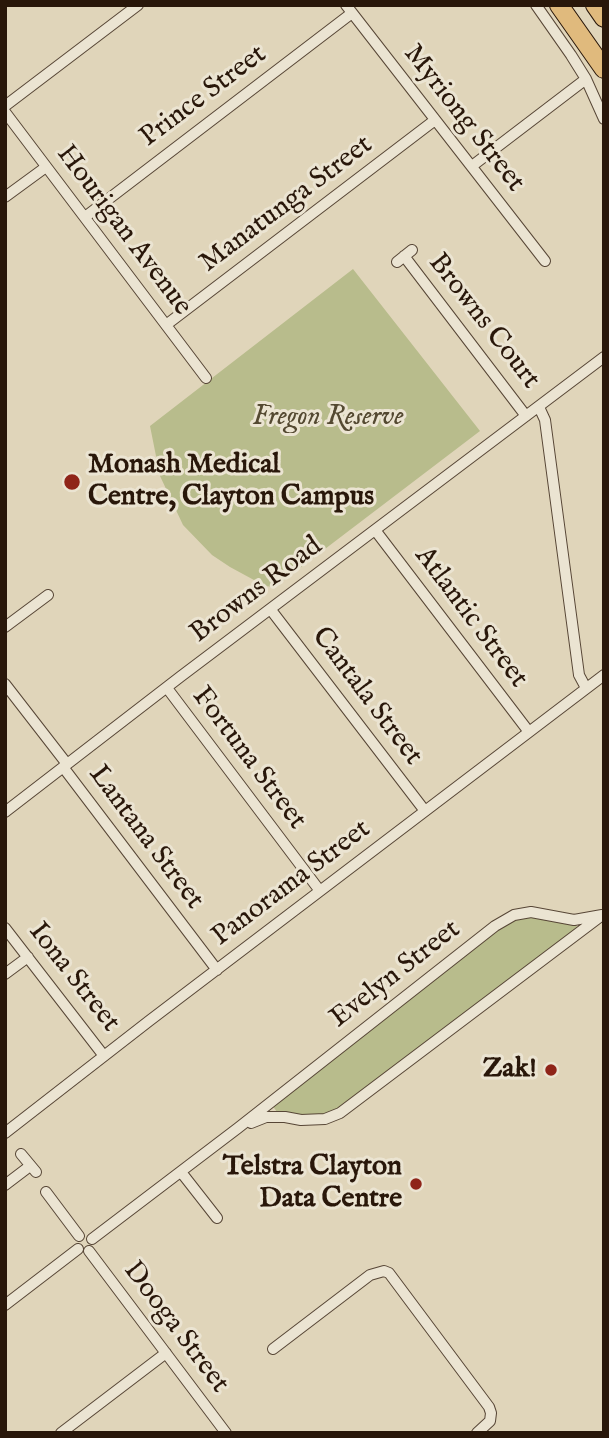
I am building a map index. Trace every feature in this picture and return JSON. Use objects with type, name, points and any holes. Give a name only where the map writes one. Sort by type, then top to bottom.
[{"type":"highway","points":[[559,5],[604,69]]},
{"type":"highway","points":[[595,5],[604,18]]},
{"type":"street","points":[[5,106],[138,5]]},
{"type":"street","points":[[536,5],[572,55],[604,119]]},
{"type":"street","name":"Myriong Street","points":[[349,9],[545,261]]},
{"type":"street","name":"Prince Street","points":[[85,218],[349,9]]},
{"type":"street","points":[[472,166],[586,79]]},
{"type":"street","name":"Hourigan Avenue","points":[[5,112],[206,377]]},
{"type":"street","name":"Manatunga Street","points":[[166,325],[435,120]]},
{"type":"street","points":[[5,197],[46,167]]},
{"type":"street","name":"Browns Court","points":[[404,256],[526,416]]},
{"type":"street","name":"Browns Road","points":[[5,812],[604,357]]},
{"type":"street","points":[[539,407],[545,420],[579,675],[586,688]]},
{"type":"street","name":"Atlantic Street","points":[[375,530],[529,732]]},
{"type":"street","points":[[5,627],[48,595]]},
{"type":"street","name":"Cantala Street","points":[[271,610],[425,811]]},
{"type":"street","name":"Panorama Street","points":[[7,1131],[604,675]]},
{"type":"street","name":"Lantana Street","points":[[5,684],[216,970]]},
{"type":"street","name":"Fortuna Street","points":[[167,688],[320,891]]},
{"type":"street","name":"Evelyn Street","points":[[92,1239],[495,926],[514,915],[531,912],[574,920],[603,915]]},
{"type":"street","name":"Evelyn Street","points":[[237,1128],[266,1116],[300,1120],[325,1119],[341,1113],[603,915]]},
{"type":"street","name":"Iona Street","points":[[5,928],[104,1056]]},
{"type":"street","points":[[5,974],[27,957]]},
{"type":"street","points":[[5,1185],[33,1169],[21,1154]]},
{"type":"street","points":[[181,1172],[217,1218]]},
{"type":"street","points":[[46,1192],[79,1236]]},
{"type":"street","points":[[5,1305],[93,1245],[92,1239],[86,1235],[79,1236]]},
{"type":"street","points":[[79,1236],[76,1242],[83,1250]]},
{"type":"street","name":"Dooga Street","points":[[83,1250],[226,1433]]},
{"type":"street","points":[[273,1349],[370,1275],[384,1271],[489,1407],[490,1421],[477,1433]]},
{"type":"street","points":[[61,1433],[166,1353]]},
{"type":"green space","name":"Fregon Reserve","points":[[353,269],[480,431],[275,587],[265,586],[212,555],[183,525],[160,476],[150,426]]},
{"type":"green space","points":[[526,917],[576,924],[578,930],[343,1109],[329,1115],[305,1116],[277,1112],[272,1105],[492,934],[512,921]]},
{"type":"place","name":"Monash Medical Centre, Clayton Campus","points":[[72,482]]},
{"type":"place","name":"Zak!","points":[[551,1070]]},
{"type":"place","name":"Telstra Clayton Data Centre","points":[[416,1184]]}]
